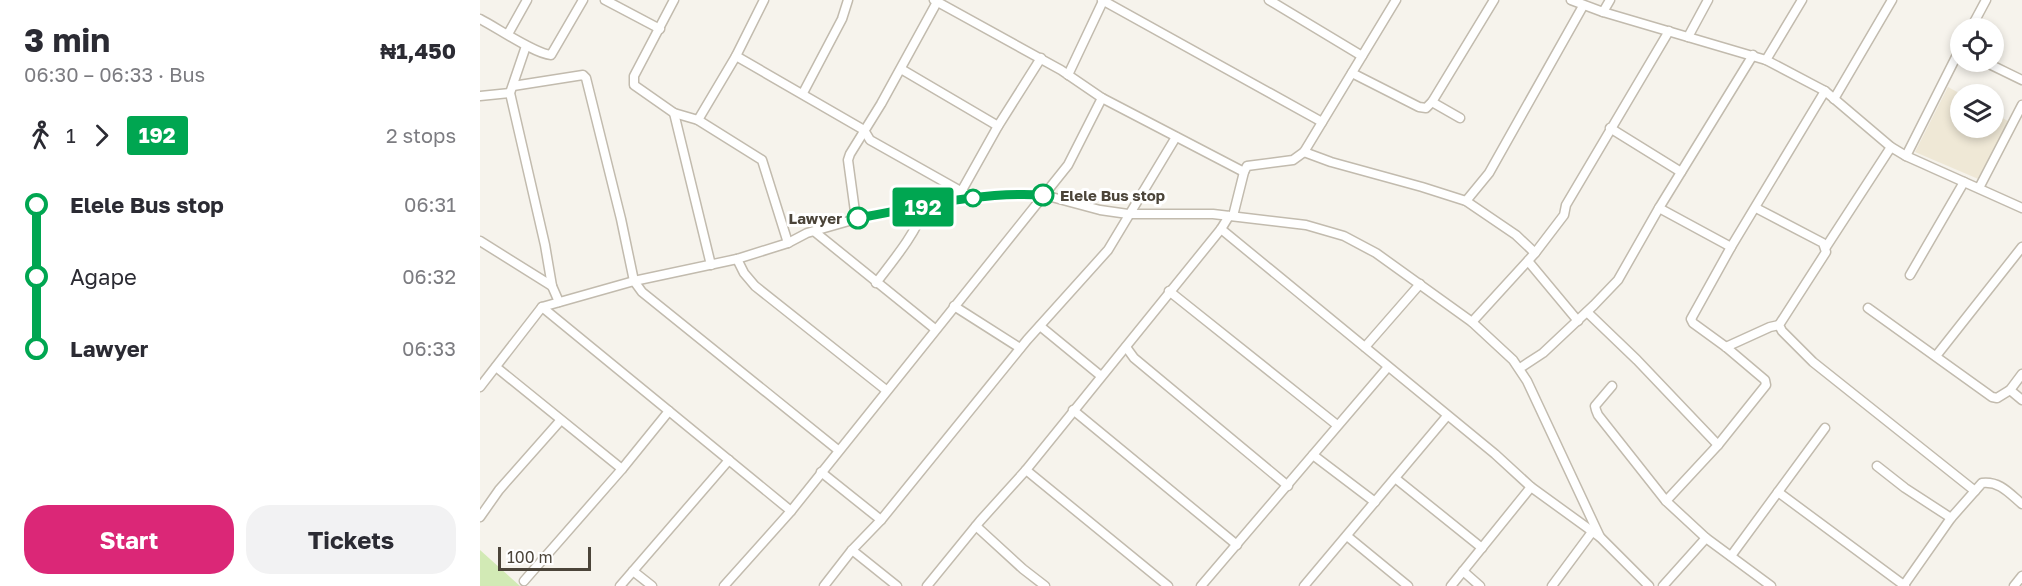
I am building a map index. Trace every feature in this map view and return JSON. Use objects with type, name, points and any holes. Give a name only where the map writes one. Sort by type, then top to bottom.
[{"type":"street","points":[[508,34],[526,0]]},
{"type":"street","points":[[480,19],[526,45],[546,55],[551,55],[583,0]]},
{"type":"street","points":[[605,0],[660,30]]},
{"type":"street","points":[[674,0],[634,76],[634,85],[674,113],[698,120],[762,160],[788,243]]},
{"type":"street","points":[[698,120],[736,56],[764,0]]},
{"type":"street","points":[[802,93],[842,19],[848,0]]},
{"type":"street","points":[[1068,75],[1102,0],[1322,122]]},
{"type":"street","points":[[1269,0],[1362,56]]},
{"type":"street","points":[[927,586],[1026,470],[1231,216],[1247,166],[1293,160],[1304,152],[1396,0]]},
{"type":"street","points":[[1352,73],[1423,108],[1432,102],[1494,0]]},
{"type":"street","points":[[1571,0],[1583,6],[1766,60],[1825,91],[1891,147],[1906,156],[2022,208]]},
{"type":"street","points":[[1603,12],[1610,0]]},
{"type":"street","points":[[1688,37],[1708,0]]},
{"type":"street","points":[[1766,60],[1802,0]]},
{"type":"street","points":[[1834,99],[1892,0]]},
{"type":"street","points":[[1975,0],[1985,2],[1976,18]]},
{"type":"street","points":[[856,219],[850,154],[901,69],[936,1],[1041,58],[1102,98],[1244,172]]},
{"type":"street","points":[[1466,201],[1489,173],[1583,6]]},
{"type":"street","points":[[1472,322],[1535,253],[1564,215],[1566,205],[1669,31]]},
{"type":"street","points":[[526,45],[511,90],[552,286],[559,302]]},
{"type":"street","points":[[1520,368],[1543,353],[1618,280],[1659,208],[1753,55]]},
{"type":"street","points":[[736,56],[864,130],[870,140],[973,198]]},
{"type":"street","points":[[961,192],[998,126],[1041,58]]},
{"type":"street","points":[[901,69],[998,126]]},
{"type":"street","points":[[1906,156],[1950,69]]},
{"type":"street","points":[[2004,71],[2022,80]]},
{"type":"street","points":[[480,96],[583,75],[586,78],[621,219],[634,281],[651,299],[838,450]]},
{"type":"street","points":[[1666,501],[1718,445],[1766,385],[1765,381],[1691,319],[1731,247],[1825,91]]},
{"type":"street","points":[[728,585],[791,511],[1068,165],[1102,98]]},
{"type":"street","points":[[1432,102],[1460,118]]},
{"type":"street","points":[[1979,188],[2022,105]]},
{"type":"street","points":[[674,113],[711,265]]},
{"type":"street","points":[[1610,128],[1681,172]]},
{"type":"street","points":[[824,586],[852,550],[881,520],[1020,348],[1108,250],[1176,137]]},
{"type":"street","points":[[1779,326],[1826,252],[1826,247],[1891,147]]},
{"type":"street","points":[[1304,152],[1466,201],[1516,235],[1535,253]]},
{"type":"street","points":[[1910,275],[1964,182]]},
{"type":"street","points":[[480,387],[542,307],[634,281],[737,259],[788,243],[807,233],[856,219],[1007,194],[1044,195],[1100,210],[1128,214],[1201,213],[1306,225],[1344,236],[1376,253],[1472,322],[1520,368],[1596,535]]},
{"type":"street","points":[[876,283],[910,239],[925,207]]},
{"type":"street","points":[[1659,208],[1731,247]]},
{"type":"street","points":[[1756,208],[1823,243],[1826,247]]},
{"type":"street","points":[[1221,229],[1532,487],[1596,535],[1649,586]]},
{"type":"street","points":[[815,232],[935,329]]},
{"type":"street","points":[[480,241],[552,286]]},
{"type":"street","points":[[1936,356],[2022,248]]},
{"type":"street","points":[[737,259],[744,273],[755,286],[886,390]]},
{"type":"street","points":[[1528,261],[1578,321]]},
{"type":"street","points":[[1365,347],[1420,284]]},
{"type":"street","points":[[1169,291],[1337,425]]},
{"type":"street","points":[[954,306],[1020,348]]},
{"type":"street","points":[[542,307],[791,511]]},
{"type":"street","points":[[1868,308],[1996,398],[2010,390],[2022,374]]},
{"type":"street","points":[[1587,312],[1637,360],[1718,445]]},
{"type":"street","points":[[1040,326],[1101,376]]},
{"type":"street","points":[[1726,347],[1770,327],[1779,326]]},
{"type":"street","points":[[1779,326],[1813,363],[1975,491]]},
{"type":"street","points":[[1126,347],[1134,358],[1288,486]]},
{"type":"street","points":[[1119,355],[1134,358]]},
{"type":"street","points":[[496,367],[621,470]]},
{"type":"street","points":[[1201,586],[1388,367]]},
{"type":"street","points":[[1612,386],[1595,406],[1598,416],[1666,501],[1706,538],[1771,586]]},
{"type":"street","points":[[2010,390],[2022,400]]},
{"type":"street","points":[[1073,410],[1237,545]]},
{"type":"street","points":[[524,581],[669,411]]},
{"type":"street","points":[[1304,586],[1448,416]]},
{"type":"street","points":[[480,517],[499,490],[560,421]]},
{"type":"street","points":[[1731,556],[1825,428]]},
{"type":"street","points":[[1313,455],[1375,502]]},
{"type":"street","points":[[620,586],[729,460]]},
{"type":"street","points":[[1877,466],[1905,488],[1951,518]]},
{"type":"street","points":[[1026,470],[1168,586]]},
{"type":"street","points":[[821,472],[881,520]]},
{"type":"street","points":[[1395,478],[1482,548]]},
{"type":"street","points":[[1778,492],[1905,586],[1951,518],[1982,483],[1991,482],[2000,485],[2022,504]]},
{"type":"street","points":[[1451,586],[1532,487]]},
{"type":"street","points":[[976,526],[1045,586]]},
{"type":"street","points":[[1552,586],[1596,535]]},
{"type":"street","points":[[1347,536],[1408,586]]},
{"type":"street","points":[[1663,586],[1706,538]]},
{"type":"street","points":[[852,550],[897,586]]},
{"type":"street","points":[[633,571],[652,586]]},
{"type":"street","points":[[1462,571],[1480,586]]},
{"type":"street","points":[[2014,586],[2022,576]]},
{"type":"shaded area","points":[[1948,87],[1950,88],[1950,138],[2004,138],[2004,119],[2013,124],[1983,181],[1915,152]]},
{"type":"green space","points":[[480,550],[520,586],[480,586]]},
{"type":"bus line","name":"192","points":[[858,218],[973,198],[1007,194],[1043,195]]},
{"type":"place","name":"Elele Bus stop","points":[[1043,195]]},
{"type":"place","name":"Lawyer","points":[[858,218]]}]
